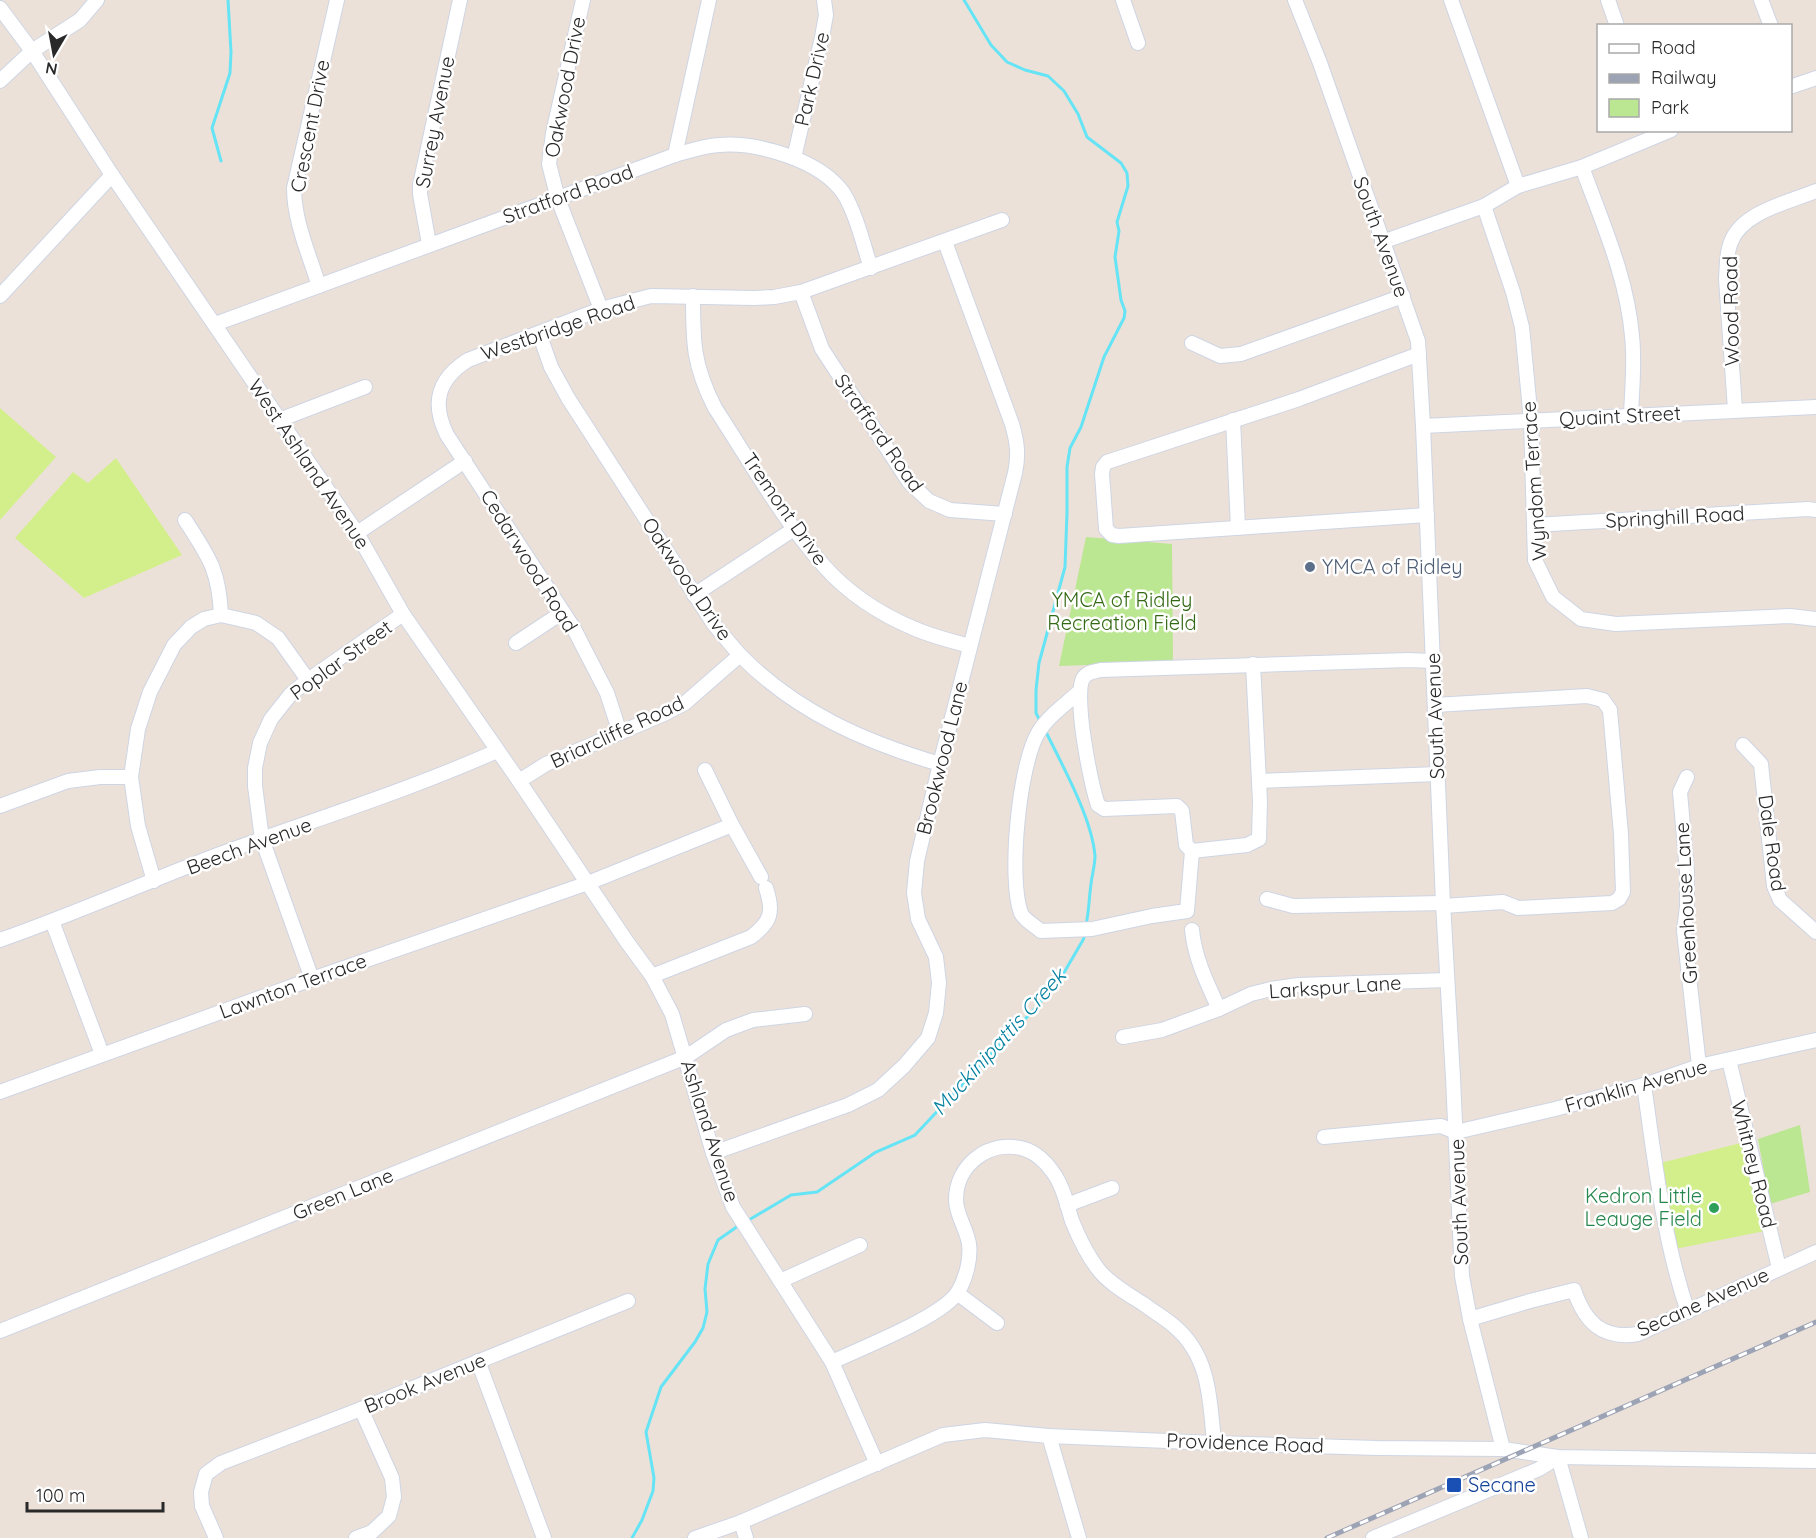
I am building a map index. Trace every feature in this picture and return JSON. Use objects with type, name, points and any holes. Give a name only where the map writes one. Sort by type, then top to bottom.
[{"type":"street","points":[[0,81],[32,51],[80,20],[97,0]]},
{"type":"street","name":"Crescent Drive","points":[[319,286],[298,220],[294,188],[337,0]]},
{"type":"street","name":"Surrey Avenue","points":[[429,244],[420,185],[460,0]]},
{"type":"street","name":"Oakwood Drive","points":[[583,0],[550,148],[550,172],[558,199],[601,309]]},
{"type":"street","points":[[675,155],[709,0]]},
{"type":"street","name":"Park Drive","points":[[794,158],[822,37],[826,15],[824,0]]},
{"type":"street","points":[[1123,0],[1138,43]]},
{"type":"street","name":"South Avenue","points":[[1295,0],[1320,63],[1418,341],[1424,426],[1443,905],[1462,1276],[1470,1319],[1503,1449]]},
{"type":"street","points":[[1451,0],[1518,186]]},
{"type":"street","points":[[1608,0],[1616,24]]},
{"type":"street","points":[[1761,0],[1770,24]]},
{"type":"street","name":"West Ashland Avenue","points":[[0,8],[32,51],[112,175],[357,533],[403,615],[497,752],[519,780],[614,922]]},
{"type":"street","points":[[1792,84],[1816,78]]},
{"type":"street","points":[[1382,242],[1484,206],[1518,186],[1582,167],[1656,133]]},
{"type":"street","name":"Stratford Road","points":[[215,324],[675,155],[717,145],[735,144],[758,147],[794,158],[826,176],[843,194],[850,207],[871,268]]},
{"type":"street","points":[[1582,167],[1617,264],[1627,300],[1633,337],[1631,415]]},
{"type":"street","points":[[0,296],[112,175]]},
{"type":"street","name":"Wood Road","points":[[1735,410],[1726,279],[1731,241],[1743,223],[1759,214],[1816,191]]},
{"type":"street","name":"Wyndom Terrace","points":[[1484,206],[1513,292],[1522,327],[1531,421],[1535,560],[1553,597],[1581,619],[1616,624],[1790,616],[1816,619]]},
{"type":"street","name":"Westbridge Road","points":[[440,392],[449,375],[468,360],[601,309],[651,296],[755,298],[801,292],[1002,220]]},
{"type":"street","name":"Brookwood Lane","points":[[713,1153],[848,1105],[878,1090],[904,1066],[928,1038],[936,1013],[939,983],[936,957],[918,919],[914,893],[917,861],[1018,460],[1016,437],[945,242]]},
{"type":"street","name":"Strafford Road","points":[[801,292],[822,349],[909,482],[929,501],[950,510],[1005,514]]},
{"type":"street","name":"Tremont Drive","points":[[693,296],[693,341],[698,371],[704,387],[715,408],[794,530],[824,567],[852,592],[878,610],[916,630],[970,646]]},
{"type":"street","points":[[1192,343],[1220,356],[1241,354],[1402,296]]},
{"type":"street","name":"Oakwood Drive","points":[[539,333],[551,367],[568,398],[713,624],[740,655],[782,691],[827,720],[870,741],[940,764]]},
{"type":"street","points":[[1419,354],[1299,399],[1107,462],[1102,474],[1106,529],[1112,535],[1119,536],[1427,515]]},
{"type":"street","points":[[279,420],[365,387]]},
{"type":"street","name":"Cedarwood Road","points":[[440,392],[437,406],[441,424],[573,627],[607,693],[620,733]]},
{"type":"street","name":"Quaint Street","points":[[1424,426],[1816,407]]},
{"type":"street","points":[[1233,420],[1238,528]]},
{"type":"street","points":[[357,533],[465,461]]},
{"type":"street","name":"Springhill Road","points":[[1534,525],[1816,510]]},
{"type":"street","points":[[185,520],[213,567],[220,589],[221,615]]},
{"type":"street","points":[[694,595],[794,530]]},
{"type":"street","points":[[516,643],[563,612]]},
{"type":"street","points":[[154,881],[138,826],[131,777],[138,729],[150,692],[174,645],[191,627],[204,619],[221,615],[255,623],[278,638],[308,680]]},
{"type":"street","name":"Poplar Street","points":[[312,979],[262,839],[255,786],[255,768],[260,744],[279,707],[308,680],[403,615]]},
{"type":"street","name":"Briarcliffe Road","points":[[519,780],[546,764],[686,703],[740,655]]},
{"type":"street","points":[[1080,691],[1042,727],[1024,773],[1020,797],[1016,886],[1022,915],[1041,931],[1086,929],[1187,911],[1192,851],[1186,845],[1182,811],[1177,806],[1104,809],[1098,805],[1092,791],[1080,691],[1083,678],[1088,673],[1101,670],[1253,664],[1433,661]]},
{"type":"street","points":[[1192,851],[1247,845],[1258,839],[1259,781],[1253,664]]},
{"type":"street","points":[[1267,899],[1293,906],[1443,905],[1503,902],[1518,908],[1612,903],[1619,899],[1623,892],[1611,710],[1603,700],[1587,696],[1435,705]]},
{"type":"street","name":"Dale Road","points":[[1743,745],[1761,764],[1774,886],[1780,900],[1816,932]]},
{"type":"street","name":"Beech Avenue","points":[[0,940],[262,839],[442,775],[497,752]]},
{"type":"street","points":[[652,976],[751,937],[760,930],[770,914],[771,903],[764,883],[705,770]]},
{"type":"street","points":[[1259,781],[1438,774]]},
{"type":"street","points":[[0,806],[68,781],[100,777],[131,777]]},
{"type":"street","name":"Greenhouse Lane","points":[[1687,777],[1680,792],[1687,872],[1684,931],[1699,1066]]},
{"type":"street","name":"Lawnton Terrace","points":[[0,1092],[312,979],[588,883],[732,825]]},
{"type":"street","points":[[52,921],[102,1054]]},
{"type":"street","name":"Ashland Avenue","points":[[614,922],[652,976],[672,1014],[713,1153],[733,1207],[832,1362],[877,1464]]},
{"type":"street","points":[[1192,930],[1199,966],[1219,1009]]},
{"type":"street","name":"Larkspur Lane","points":[[1123,1037],[1162,1030],[1219,1009],[1251,994],[1289,986],[1447,980]]},
{"type":"street","name":"Green Lane","points":[[0,1331],[686,1057],[726,1030],[753,1020],[805,1014]]},
{"type":"street","name":"Franklin Avenue","points":[[1456,1132],[1644,1085],[1699,1066],[1816,1040]]},
{"type":"street","name":"Whitney Road","points":[[1730,1060],[1779,1268]]},
{"type":"street","points":[[1644,1085],[1670,1250],[1688,1312]]},
{"type":"street","points":[[1324,1137],[1441,1126],[1456,1132]]},
{"type":"street","points":[[832,1362],[922,1320],[957,1293],[967,1269],[969,1244],[956,1201],[960,1178],[971,1161],[989,1150],[1008,1145],[1027,1149],[1042,1159],[1054,1172],[1082,1244],[1099,1272],[1175,1327],[1193,1346],[1203,1366],[1209,1387],[1214,1443]]},
{"type":"street","points":[[1067,1205],[1112,1188]]},
{"type":"street","points":[[780,1281],[860,1245]]},
{"type":"street","name":"Secane Avenue","points":[[1470,1319],[1574,1290],[1580,1307],[1591,1322],[1616,1335],[1626,1336],[1648,1330],[1816,1252]]},
{"type":"street","points":[[957,1293],[997,1323]]},
{"type":"street","name":"Brook Avenue","points":[[216,1538],[202,1506],[201,1492],[206,1474],[222,1463],[628,1301]]},
{"type":"street","points":[[478,1361],[544,1538]]},
{"type":"street","points":[[356,1538],[372,1532],[389,1516],[394,1497],[392,1478],[361,1409]]},
{"type":"street","name":"Providence Road","points":[[695,1538],[741,1522],[943,1435],[985,1430],[1049,1436],[1214,1443],[1503,1449],[1558,1457],[1816,1461]]},
{"type":"street","points":[[1049,1436],[1079,1538]]},
{"type":"street","points":[[1373,1538],[1539,1469],[1558,1457],[1581,1538]]},
{"type":"street","points":[[741,1522],[747,1538]]},
{"type":"green space","points":[[0,408],[56,457],[0,520]]},
{"type":"green space","points":[[116,458],[182,555],[84,598],[15,538],[73,472],[88,483]]},
{"type":"green space","name":"YMCA of Ridley Recreation Field","points":[[1086,537],[1172,544],[1173,662],[1059,666]]},
{"type":"green space","points":[[1800,1125],[1810,1192],[1770,1204],[1758,1139]]},
{"type":"green space","name":"Kedron Little Leauge Field","points":[[1749,1141],[1770,1230],[1670,1250],[1656,1164]]},
{"type":"waterway","points":[[221,161],[212,128],[230,73],[228,0]]},
{"type":"waterway","name":"Muckinipattis Creek","points":[[964,0],[991,45],[1007,62],[1048,76],[1064,91],[1078,114],[1087,137],[1121,163],[1127,173],[1128,186],[1117,222],[1119,231],[1115,257],[1121,300],[1125,311],[1124,318],[1104,357],[1081,427],[1070,448],[1067,467],[1065,567],[1039,663],[1036,713],[1040,721]]},
{"type":"waterway","name":"Muckinipattis Creek","points":[[1045,730],[1075,792],[1093,841],[1095,859],[1086,925]]},
{"type":"waterway","name":"Muckinipattis Creek","points":[[747,1221],[791,1195],[817,1192],[876,1152],[915,1135],[1032,1012],[1062,976],[1085,935]]},
{"type":"waterway","name":"Muckinipattis Creek","points":[[632,1538],[653,1491],[654,1478],[646,1432],[661,1387],[703,1328],[707,1312],[705,1289],[708,1264],[718,1240],[738,1226]]},
{"type":"railway","points":[[1327,1538],[1816,1322]]},
{"type":"place","name":"YMCA of Ridley","points":[[1310,567]]},
{"type":"place","name":"Kedron Little Leauge Field","points":[[1714,1208]]},
{"type":"place","name":"Secane","points":[[1454,1485]]}]
